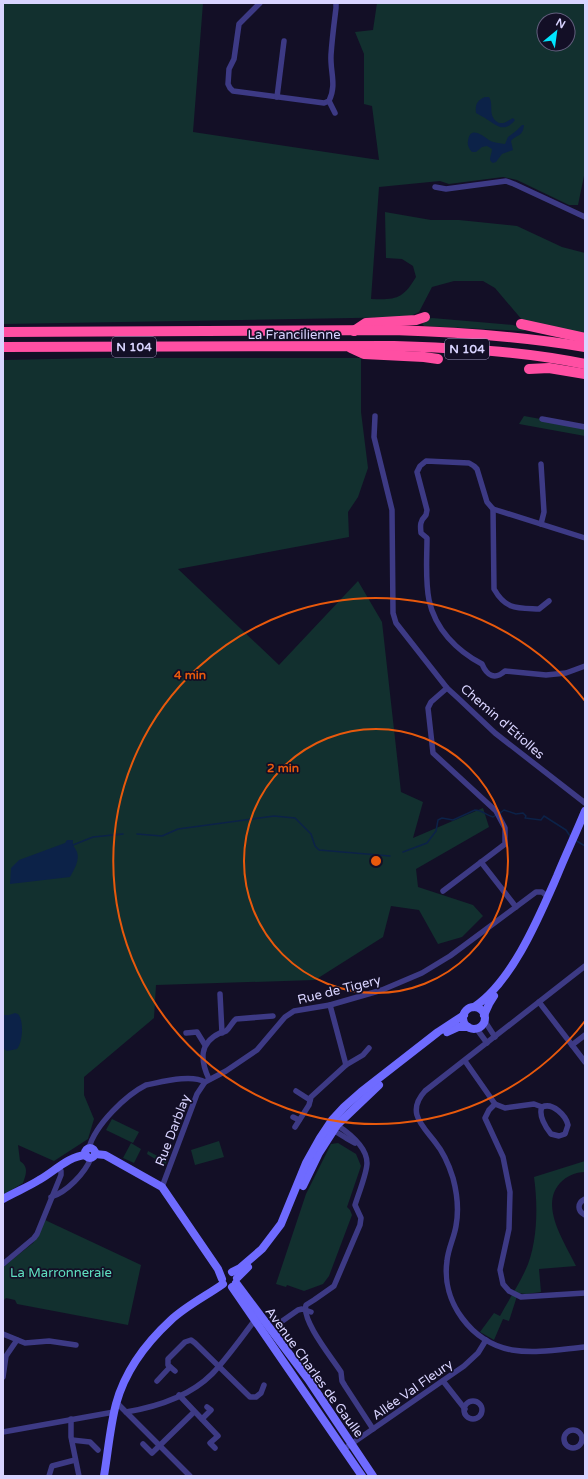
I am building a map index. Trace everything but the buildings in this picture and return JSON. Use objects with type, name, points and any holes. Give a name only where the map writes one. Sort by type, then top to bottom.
[{"type":"highway","points":[[354,331],[366,323],[416,320],[425,316]]},
{"type":"highway","points":[[521,324],[585,338]]},
{"type":"highway","name":"La Francilienne","points":[[3,332],[455,332],[520,338],[585,347]]},
{"type":"highway","name":"La Francilienne","points":[[3,347],[394,346],[457,348],[518,353],[585,364]]},
{"type":"highway","points":[[347,347],[364,354],[438,359]]},
{"type":"highway","points":[[529,369],[549,368],[585,374]]},
{"type":"main road","points":[[230,1279],[262,1249],[281,1224],[306,1163],[333,1127],[374,1089],[440,1036],[458,1027],[472,1028],[481,1025],[489,1004],[529,947],[575,839],[585,811]]},
{"type":"main road","points":[[104,1476],[114,1412],[128,1376],[140,1354],[152,1339],[176,1316],[230,1279],[276,1240],[292,1213],[306,1178],[344,1107],[438,1032],[464,1015],[468,1009],[485,1000],[512,966],[526,943],[585,820]]},
{"type":"main road","points":[[474,1007],[480,1009],[484,1017]]},
{"type":"main road","points":[[464,1015],[464,1023],[472,1028]]},
{"type":"main road","points":[[3,1199],[41,1179],[79,1155],[106,1155],[164,1190],[172,1198],[230,1279]]},
{"type":"main road","points":[[292,1213],[296,1196],[308,1166],[306,1163]]},
{"type":"main road","name":"Avenue Charles de Gaulle","points":[[230,1279],[255,1320],[362,1476]]},
{"type":"main road","name":"Avenue Charles de Gaulle","points":[[230,1279],[285,1349],[373,1476]]},
{"type":"street","points":[[260,3],[239,24],[234,59],[229,69],[228,84],[230,88],[233,90],[277,97],[324,103],[329,101]]},
{"type":"street","points":[[335,113],[329,101],[334,81],[331,68],[331,56],[336,3]]},
{"type":"street","points":[[277,97],[284,41]]},
{"type":"street","points":[[435,187],[446,189],[506,181],[585,217]]},
{"type":"street","name":"Chemin d'Etiolles","points":[[375,416],[374,437],[392,510],[392,613],[396,623],[447,688],[495,733],[585,803]]},
{"type":"street","points":[[542,419],[585,427]]},
{"type":"street","points":[[585,538],[493,509],[487,502],[477,469],[469,463],[426,461],[420,466],[417,472],[427,510],[426,516],[422,519],[420,525],[421,532],[427,538],[429,600],[437,622],[451,642],[470,658],[482,664],[485,670],[492,676],[500,676],[506,672],[546,675],[566,673],[585,666]]},
{"type":"street","points":[[541,464],[544,512],[541,524]]},
{"type":"street","points":[[493,509],[494,589],[506,604],[515,607],[539,609],[549,601]]},
{"type":"street","points":[[443,891],[505,844],[505,828],[496,810],[433,753],[428,708],[431,702],[447,688]]},
{"type":"street","points":[[481,862],[516,907]]},
{"type":"street","name":"Rue de Tigery","points":[[207,1080],[226,1071],[256,1050],[285,1017],[294,1011],[330,1005],[382,990],[422,973],[450,956],[536,892],[542,892],[548,897]]},
{"type":"street","points":[[585,966],[421,1095],[417,1105],[416,1116],[420,1124],[436,1142],[446,1160],[456,1190],[456,1226],[446,1270],[450,1296],[458,1314],[471,1329],[486,1340],[503,1348],[522,1351],[585,1347]]},
{"type":"street","points":[[220,994],[222,1032]]},
{"type":"street","points":[[539,1002],[585,1062]]},
{"type":"street","points":[[330,1005],[346,1065]]},
{"type":"street","points":[[51,1197],[58,1195],[76,1179],[90,1154],[97,1129],[122,1103],[146,1085],[192,1078],[207,1080],[202,1054],[205,1045],[219,1033],[228,1029],[236,1019],[273,1016]]},
{"type":"street","points":[[484,1017],[495,1037]]},
{"type":"street","points":[[472,1028],[487,1043]]},
{"type":"street","points":[[186,1033],[197,1032],[205,1045]]},
{"type":"street","points":[[572,1045],[585,1035]]},
{"type":"street","points":[[295,1127],[309,1105],[311,1097],[346,1065],[363,1055],[369,1048]]},
{"type":"street","points":[[464,1061],[495,1104],[503,1107],[534,1104],[542,1107],[545,1105],[549,1106],[564,1116],[568,1125],[565,1134],[559,1136],[551,1134],[543,1121],[541,1111],[542,1107]]},
{"type":"street","name":"Rue Darblay","points":[[164,1190],[197,1094],[207,1080]]},
{"type":"street","points":[[296,1091],[310,1100]]},
{"type":"street","points":[[495,1104],[486,1113],[485,1118],[503,1157],[511,1203],[510,1229],[500,1270],[503,1284],[509,1291],[521,1297],[585,1293]]},
{"type":"street","points":[[293,1117],[299,1120]]},
{"type":"street","points":[[333,1127],[336,1135],[347,1136]]},
{"type":"street","points":[[333,1127],[359,1144],[363,1149],[367,1164],[355,1205],[361,1218],[358,1229],[334,1286],[306,1305],[305,1310],[309,1323],[341,1372],[342,1381],[373,1429]]},
{"type":"street","points":[[3,1264],[37,1234],[61,1175],[59,1167]]},
{"type":"street","points":[[585,1199],[581,1201],[579,1206],[580,1212],[585,1215]]},
{"type":"street","points":[[309,1323],[314,1300]]},
{"type":"street","points":[[285,1349],[276,1331],[277,1326],[298,1310],[302,1309],[311,1312]]},
{"type":"street","points":[[126,1412],[157,1405],[179,1396],[201,1383],[220,1366],[255,1320]]},
{"type":"street","points":[[3,1334],[25,1343],[49,1341],[76,1345]]},
{"type":"street","points":[[3,1377],[6,1356],[17,1340]]},
{"type":"street","points":[[175,1371],[167,1363],[169,1358],[185,1342],[191,1340],[252,1397],[256,1397],[260,1394],[264,1385]]},
{"type":"street","name":"Allée Val Fleury","points":[[344,1449],[472,1360],[486,1340]]},
{"type":"street","points":[[157,1381],[170,1367]]},
{"type":"street","points":[[443,1381],[465,1409]]},
{"type":"street","points":[[179,1396],[218,1436],[210,1443],[215,1448]]},
{"type":"street","points":[[117,1403],[190,1476]]},
{"type":"street","points":[[202,1419],[210,1410],[207,1407]]},
{"type":"street","points":[[3,1432],[114,1412]]},
{"type":"street","points":[[143,1444],[152,1453],[194,1412]]},
{"type":"street","points":[[71,1420],[72,1440],[79,1476]]},
{"type":"street","points":[[72,1440],[90,1442],[98,1450]]},
{"type":"street","points":[[49,1476],[52,1466],[75,1460]]},
{"type":"green space","points":[[3,3],[203,3],[193,132],[379,160],[372,106],[364,104],[364,54],[355,32],[373,30],[377,3],[585,3],[585,171],[578,205],[569,205],[517,180],[503,177],[449,184],[440,181],[379,187],[371,299],[398,297],[407,290],[416,277],[413,266],[402,259],[386,258],[385,212],[431,220],[459,220],[517,226],[562,247],[585,253],[585,336],[523,321],[495,288],[483,281],[454,281],[432,287],[419,312],[409,317],[3,324]]},
{"type":"green space","points":[[432,318],[513,325],[523,328],[525,331],[424,326],[420,321]]},
{"type":"green space","points":[[102,358],[361,358],[361,412],[368,468],[358,497],[348,512],[349,537],[178,569],[279,665],[358,581],[382,622],[401,792],[423,802],[413,838],[483,808],[489,827],[416,869],[418,887],[473,905],[483,916],[462,937],[438,944],[419,910],[391,906],[383,937],[315,980],[156,985],[154,1018],[84,1077],[84,1095],[94,1119],[88,1139],[54,1161],[18,1145],[20,1161],[26,1168],[25,1177],[23,1183],[3,1195],[3,360]]},
{"type":"green space","points":[[524,416],[585,427],[585,436],[519,424]]},
{"type":"green space","points":[[112,1119],[139,1132],[133,1143],[106,1130]]},
{"type":"green space","points":[[219,1141],[224,1157],[195,1165],[191,1150]]},
{"type":"green space","points":[[131,1143],[141,1149],[134,1163],[123,1158]]},
{"type":"green space","points":[[338,1143],[356,1154],[361,1166],[347,1207],[352,1215],[329,1276],[323,1284],[304,1291],[287,1285],[286,1287],[276,1284],[306,1194],[331,1144]]},
{"type":"green space","points":[[148,1151],[167,1161],[165,1165],[147,1154]]},
{"type":"green space","points":[[585,1161],[585,1172],[568,1176],[560,1183],[554,1192],[552,1202],[556,1224],[576,1266],[539,1269],[541,1292],[526,1294],[518,1293],[509,1321],[503,1319],[494,1340],[480,1332],[494,1313],[500,1316],[525,1271],[529,1260],[535,1237],[536,1224],[534,1177]]},
{"type":"green space","name":"La Marronneraie","points":[[45,1220],[141,1265],[128,1325],[17,1304],[15,1300],[6,1298],[3,1301],[3,1267],[33,1243]]},
{"type":"water","points":[[485,97],[489,97],[492,115],[496,121],[502,123],[513,118],[515,120],[507,127],[500,127],[476,113],[477,103]]},
{"type":"water","points":[[524,125],[522,132],[511,141],[513,150],[502,154],[496,162],[491,162],[490,157],[492,149],[487,146],[482,147],[476,152],[472,152],[468,147],[469,136],[474,133],[480,134],[492,142],[505,144],[508,137]]},
{"type":"water","points":[[67,840],[73,840],[73,845],[78,855],[76,865],[70,877],[10,884],[11,868],[19,860],[65,843]]},
{"type":"water","points":[[18,1014],[21,1021],[21,1041],[17,1049],[7,1051],[3,1048],[3,1015]]},
{"type":"waterway","points":[[403,852],[427,843],[436,831],[438,820],[442,818],[453,820],[475,810],[493,817],[496,815]]},
{"type":"waterway","points":[[500,813],[504,810],[516,814],[523,813],[526,816],[525,818],[541,820],[544,816],[566,830],[570,836]]},
{"type":"waterway","points":[[137,834],[162,836],[178,829],[274,816],[295,818],[311,834],[315,846],[319,850],[390,856]]},
{"type":"waterway","points":[[73,845],[93,837],[123,834]]},
{"type":"waterway","points":[[575,840],[585,846]]}]
